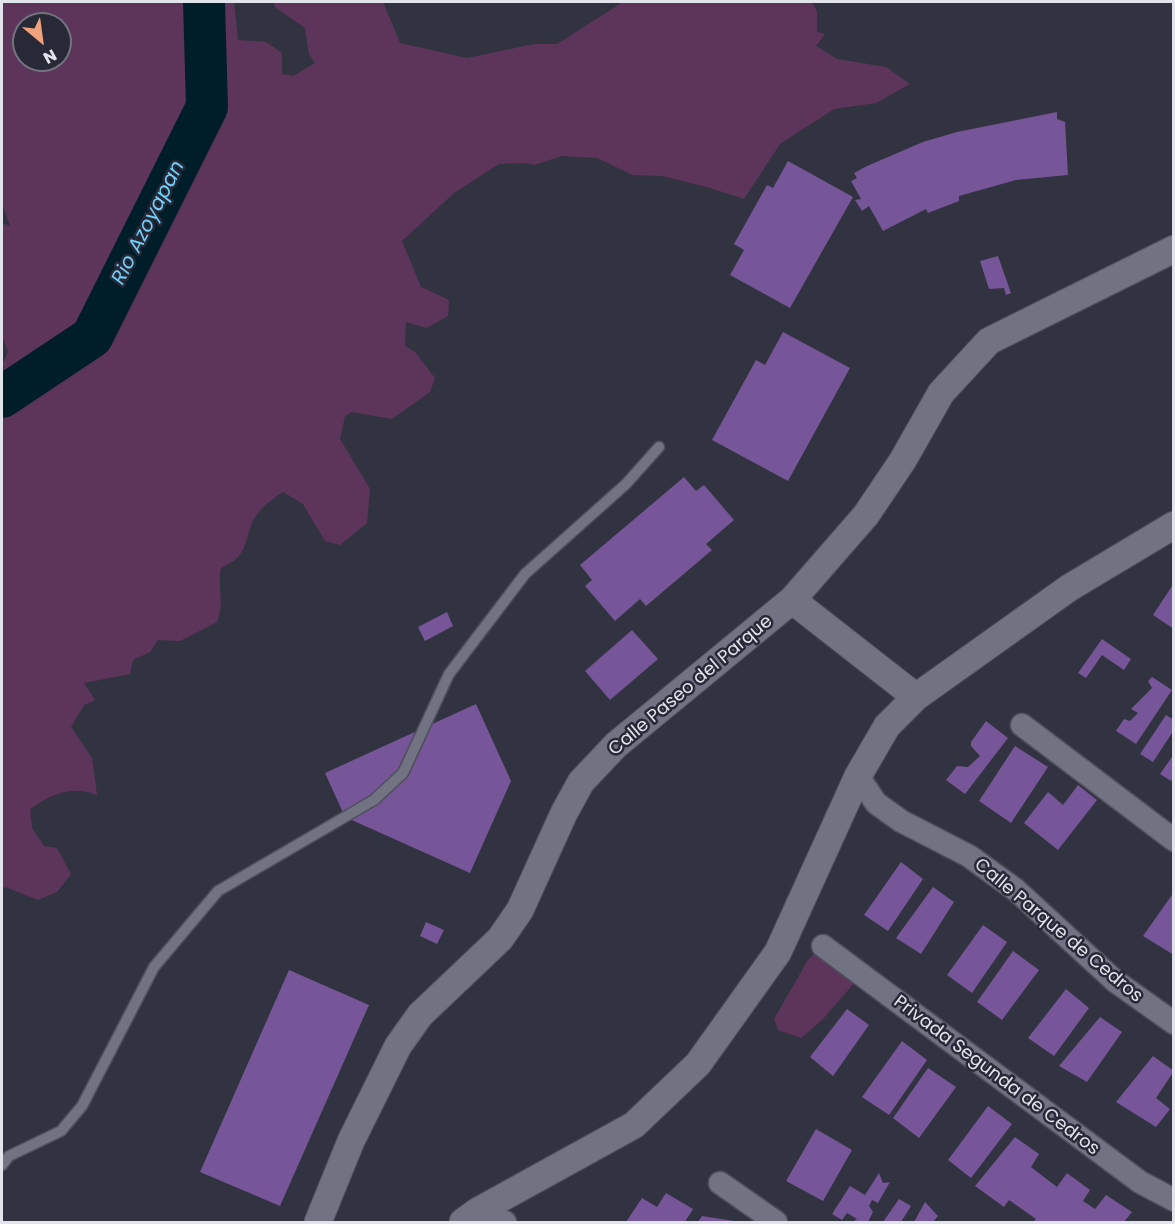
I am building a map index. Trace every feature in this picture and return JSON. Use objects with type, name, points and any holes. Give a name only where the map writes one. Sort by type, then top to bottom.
[{"type":"street","name":"Calle Paseo del Parque","points":[[318,1222],[351,1141],[398,1046],[420,1014],[500,939],[514,920],[581,782],[616,745],[792,600],[866,515],[903,460],[941,393],[989,342],[1173,249]]},
{"type":"street","points":[[471,1217],[634,1125],[699,1064],[778,952],[858,776],[887,726],[915,697],[1069,588],[1173,525]]},
{"type":"street","points":[[792,600],[915,697]]},
{"type":"street","points":[[1022,726],[1173,840]]},
{"type":"street","name":"Calle Parque de Cedros","points":[[858,776],[876,803],[901,820],[979,863],[1024,898],[1115,981],[1173,1023]]},
{"type":"street","name":"Privada Segunda de Cedros","points":[[823,946],[1130,1175],[1173,1200]]},
{"type":"street","points":[[720,1183],[776,1222]]},
{"type":"street","points":[[471,1217],[505,1222]]},
{"type":"lane","points":[[2,1165],[9,1156],[61,1131],[82,1106],[154,967],[218,891],[374,800],[402,772],[449,674],[525,574],[626,484],[659,447]]},
{"type":"shaded area","points":[[2,2],[234,2],[238,40],[266,42],[282,53],[282,74],[293,76],[315,63],[309,54],[305,28],[276,8],[273,2],[383,2],[400,43],[467,58],[534,44],[557,44],[620,2],[812,2],[817,11],[817,32],[825,34],[816,46],[837,59],[886,67],[910,84],[876,103],[834,109],[780,144],[744,199],[662,176],[633,175],[597,158],[562,156],[534,165],[499,164],[454,193],[402,241],[421,287],[449,300],[448,316],[426,328],[406,322],[405,346],[415,352],[435,378],[430,392],[392,419],[352,412],[345,416],[340,439],[370,489],[367,523],[340,545],[325,541],[303,504],[283,492],[257,514],[240,555],[221,568],[220,608],[217,622],[180,641],[158,640],[150,652],[133,660],[130,674],[84,683],[95,700],[84,705],[71,727],[92,758],[97,795],[70,791],[54,795],[30,809],[32,828],[44,846],[57,848],[71,874],[57,892],[38,900],[5,887],[2,889],[2,377],[5,375],[3,363],[8,352],[2,335],[2,223],[10,226],[2,204]]},
{"type":"shaded area","points":[[823,946],[858,979],[822,1020],[801,1038],[778,1030],[774,1019],[808,960]]},
{"type":"building","points":[[1057,112],[1057,119],[1065,122],[1068,175],[1016,180],[959,196],[959,201],[928,213],[926,209],[883,231],[869,206],[862,211],[855,200],[861,199],[851,181],[857,178],[854,173],[867,166],[923,142],[957,132]]},
{"type":"building","points":[[788,161],[853,197],[790,308],[730,275],[744,250],[734,244],[767,185],[773,188]]},
{"type":"building","points":[[998,256],[1011,293],[1006,295],[1004,288],[989,289],[980,261]]},
{"type":"building","points":[[783,332],[850,368],[788,481],[712,440],[756,360],[765,365]]},
{"type":"building","points":[[684,477],[696,491],[704,485],[734,520],[706,544],[712,550],[646,606],[640,599],[615,621],[585,586],[592,580],[580,565]]},
{"type":"building","points":[[1174,583],[1174,629],[1153,615]]},
{"type":"building","points":[[447,612],[453,626],[425,641],[418,627]]},
{"type":"building","points":[[632,630],[658,659],[610,700],[585,671]]},
{"type":"building","points":[[1102,639],[1131,659],[1124,670],[1102,655],[1086,678],[1078,673]]},
{"type":"building","points":[[1152,677],[1172,690],[1136,744],[1116,731],[1124,719],[1130,721],[1138,713],[1131,709],[1152,688],[1148,681]]},
{"type":"building","points":[[476,704],[511,781],[470,873],[345,817],[325,773]]},
{"type":"building","points":[[1166,715],[1174,720],[1174,730],[1153,762],[1140,754]]},
{"type":"building","points":[[986,721],[1008,738],[965,794],[946,780],[957,766],[968,767],[980,756],[971,746],[971,742]]},
{"type":"building","points":[[1015,746],[1048,767],[1011,823],[979,801]]},
{"type":"building","points":[[1174,754],[1174,777],[1171,781],[1160,774]]},
{"type":"building","points":[[1078,785],[1097,800],[1058,850],[1024,823],[1048,792],[1063,805]]},
{"type":"building","points":[[901,862],[923,879],[888,931],[864,915]]},
{"type":"building","points":[[933,887],[954,902],[921,954],[896,938]]},
{"type":"building","points":[[1174,892],[1174,955],[1143,936]]},
{"type":"building","points":[[426,922],[444,930],[437,944],[420,936]]},
{"type":"building","points":[[983,925],[1007,942],[972,993],[947,975]]},
{"type":"building","points":[[1013,951],[1039,970],[1002,1020],[977,1002]]},
{"type":"building","points":[[289,970],[369,1005],[280,1206],[200,1172]]},
{"type":"building","points":[[1066,989],[1089,1008],[1054,1056],[1028,1038]]},
{"type":"building","points":[[847,1009],[869,1025],[833,1076],[810,1057]]},
{"type":"building","points":[[1100,1017],[1122,1032],[1087,1082],[1059,1066]]},
{"type":"building","points":[[902,1041],[927,1060],[889,1115],[862,1097]]},
{"type":"building","points":[[1153,1056],[1174,1071],[1156,1098],[1170,1109],[1156,1127],[1116,1102]]},
{"type":"building","points":[[928,1068],[956,1087],[919,1138],[893,1118]]},
{"type":"building","points":[[988,1106],[1012,1124],[971,1178],[948,1160]]},
{"type":"building","points":[[816,1129],[852,1150],[823,1201],[786,1181]]},
{"type":"building","points":[[1015,1137],[1039,1154],[1031,1167],[1057,1187],[1067,1173],[1090,1190],[1083,1201],[1095,1209],[1106,1195],[1132,1212],[1124,1222],[1033,1222],[1036,1219],[1009,1200],[1004,1207],[975,1186]]},
{"type":"building","points":[[879,1173],[883,1183],[890,1182],[878,1203],[872,1200],[869,1206],[873,1212],[868,1222],[853,1222],[857,1219],[847,1213],[842,1220],[832,1214],[850,1186],[865,1195]]},
{"type":"building","points":[[666,1193],[693,1209],[685,1222],[626,1222],[642,1198],[657,1207]]},
{"type":"building","points":[[899,1199],[911,1206],[901,1222],[883,1222]]},
{"type":"building","points":[[925,1202],[938,1216],[933,1222],[914,1222]]},
{"type":"building","points":[[702,1216],[734,1221],[734,1222],[698,1222]]},
{"type":"waterway","name":"Rio Azoyapan","points":[[2,397],[92,337],[207,107],[204,2]]}]
